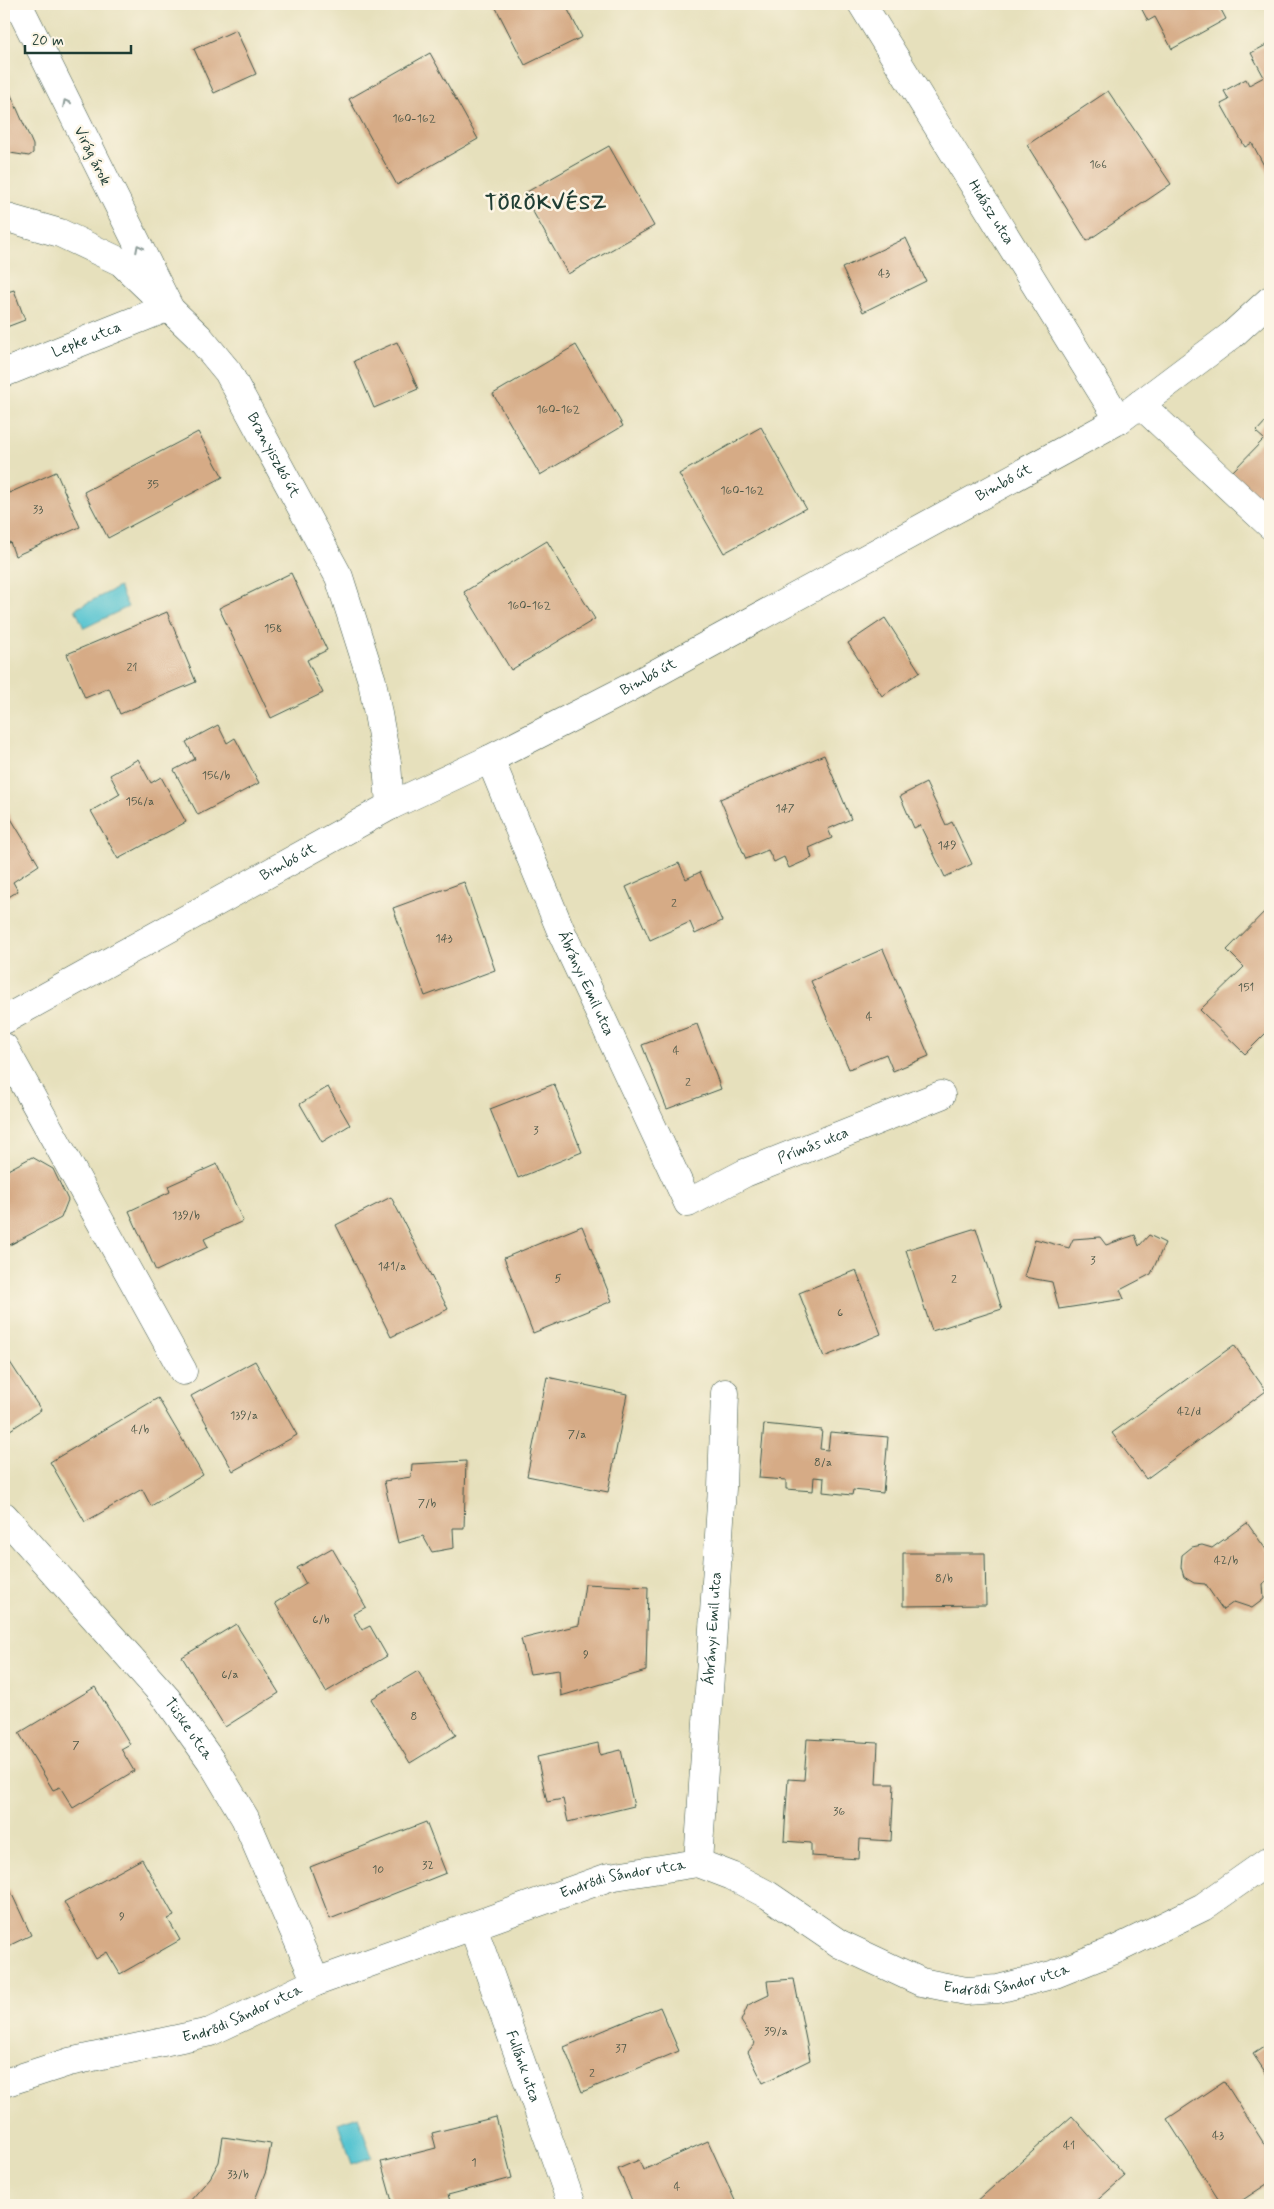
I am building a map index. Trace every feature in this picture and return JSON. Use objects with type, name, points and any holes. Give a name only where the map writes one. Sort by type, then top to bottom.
[{"type":"street","name":"Virág árok","points":[[18,4],[169,307]]},
{"type":"street","name":"Hidász utca","points":[[862,4],[1130,412],[1270,525]]},
{"type":"street","name":"Branyiszkó út","points":[[4,217],[60,234],[121,262],[199,337],[228,372],[338,577],[372,681],[387,763],[390,806]]},
{"type":"street","name":"Bimbó út","points":[[4,1020],[390,806],[490,759],[638,683],[1130,412],[1232,335],[1270,300]]},
{"type":"street","name":"Lepke utca","points":[[4,373],[169,307]]},
{"type":"street","name":"Ábrányi Emil utca","points":[[490,759],[561,931],[688,1203]]},
{"type":"street","points":[[4,1047],[183,1371]]},
{"type":"street","name":"Prímás utca","points":[[688,1203],[745,1173],[942,1095]]},
{"type":"street","name":"Ábrányi Emil utca","points":[[698,1863],[722,1488],[725,1393]]},
{"type":"street","name":"Tüske utca","points":[[4,1516],[167,1699],[211,1761],[245,1818],[316,1982]]},
{"type":"street","name":"Endrődi Sándor utca","points":[[4,2083],[69,2062],[210,2032],[316,1982],[609,1877],[698,1863],[732,1876],[768,1895],[840,1944],[921,1982],[966,1991],[998,1989],[1055,1974],[1117,1949],[1203,1907],[1270,1860]]},
{"type":"street","name":"Fullánk utca","points":[[473,1927],[572,2205]]},
{"type":"water","points":[[119,587],[128,607],[84,628],[75,609]]},
{"type":"water","points":[[358,2116],[372,2157],[352,2164],[338,2123]]},
{"type":"building","points":[[494,4],[565,4],[582,37],[525,65]]},
{"type":"building","points":[[1139,4],[1218,4],[1226,19],[1172,49],[1155,17],[1148,21]]},
{"type":"building","points":[[236,30],[256,74],[214,93],[194,49]]},
{"type":"building","points":[[1270,43],[1269,175],[1252,143],[1245,147],[1221,104],[1229,100],[1224,91],[1246,79],[1249,85],[1264,77],[1251,53]]},
{"type":"building","points":[[430,53],[478,139],[397,185],[349,99]]},
{"type":"building","points":[[4,79],[33,145],[33,153],[29,156],[4,152]]},
{"type":"building","points":[[1108,91],[1171,184],[1087,241],[1027,145]]},
{"type":"building","points":[[609,146],[654,226],[568,274],[523,194]]},
{"type":"building","points":[[906,238],[926,281],[863,312],[842,268]]},
{"type":"building","points":[[14,290],[25,320],[4,328],[4,293]]},
{"type":"building","points":[[397,342],[418,389],[374,408],[354,361]]},
{"type":"building","points":[[576,345],[623,426],[540,475],[493,394]]},
{"type":"building","points":[[1267,420],[1270,423],[1270,507],[1232,472],[1264,439],[1256,432]]},
{"type":"building","points":[[761,427],[806,508],[724,553],[679,474]]},
{"type":"building","points":[[198,432],[223,477],[108,538],[84,492]]},
{"type":"building","points":[[56,472],[80,527],[15,556],[10,542],[4,545],[4,482],[9,493]]},
{"type":"building","points":[[547,541],[595,619],[511,670],[464,592]]},
{"type":"building","points":[[291,573],[327,650],[307,660],[323,693],[271,718],[219,608]]},
{"type":"building","points":[[167,612],[196,682],[120,714],[109,688],[85,698],[67,654]]},
{"type":"building","points":[[885,618],[920,672],[882,696],[848,643]]},
{"type":"building","points":[[218,725],[227,743],[235,738],[259,783],[198,815],[174,770],[195,759],[186,742]]},
{"type":"building","points":[[824,755],[851,819],[828,829],[832,838],[809,848],[812,858],[789,868],[784,857],[774,862],[768,850],[746,859],[720,799]]},
{"type":"building","points":[[138,759],[151,783],[161,777],[186,822],[118,859],[91,811],[120,794],[110,775]]},
{"type":"building","points":[[926,783],[946,825],[952,822],[972,864],[945,877],[920,825],[914,828],[900,796]]},
{"type":"building","points":[[4,807],[39,865],[13,882],[18,891],[4,900]]},
{"type":"building","points":[[679,863],[686,879],[700,872],[722,921],[695,934],[690,922],[650,940],[626,887]]},
{"type":"building","points":[[464,882],[495,970],[425,996],[393,908]]},
{"type":"building","points":[[1270,906],[1270,1029],[1245,1054],[1200,1010],[1244,967],[1227,950]]},
{"type":"building","points":[[883,949],[929,1056],[893,1071],[886,1054],[849,1069],[811,981]]},
{"type":"building","points":[[697,1024],[721,1089],[667,1109],[642,1045]]},
{"type":"building","points":[[554,1084],[582,1152],[518,1178],[490,1109]]},
{"type":"building","points":[[328,1087],[350,1125],[322,1142],[300,1104]]},
{"type":"building","points":[[32,1157],[53,1169],[68,1200],[61,1218],[4,1248],[4,1172]]},
{"type":"building","points":[[217,1164],[243,1221],[204,1239],[208,1247],[156,1271],[129,1211],[170,1192],[168,1186]]},
{"type":"building","points":[[391,1197],[448,1309],[391,1337],[336,1225]]},
{"type":"building","points":[[582,1226],[612,1301],[533,1333],[504,1258]]},
{"type":"building","points":[[976,1228],[1002,1309],[932,1331],[906,1250]]},
{"type":"building","points":[[1135,1235],[1139,1246],[1149,1235],[1165,1243],[1151,1274],[1120,1290],[1124,1299],[1059,1309],[1052,1282],[1024,1277],[1035,1239],[1069,1248],[1073,1239],[1100,1237],[1106,1245]]},
{"type":"building","points":[[856,1270],[881,1334],[824,1357],[799,1293]]},
{"type":"building","points":[[1234,1345],[1266,1391],[1146,1479],[1112,1433]]},
{"type":"building","points":[[4,1353],[41,1410],[4,1434]]},
{"type":"building","points":[[255,1361],[297,1435],[233,1471],[191,1396]]},
{"type":"building","points":[[547,1377],[627,1394],[608,1492],[527,1476]]},
{"type":"building","points":[[158,1398],[203,1475],[151,1506],[142,1489],[85,1522],[50,1462]]},
{"type":"building","points":[[764,1424],[822,1430],[820,1449],[828,1450],[830,1432],[888,1437],[883,1493],[853,1490],[852,1495],[823,1492],[824,1478],[814,1477],[813,1491],[786,1489],[786,1480],[759,1478]]},
{"type":"building","points":[[466,1461],[464,1528],[453,1528],[454,1548],[432,1552],[423,1536],[398,1543],[384,1481],[411,1477],[412,1464]]},
{"type":"building","points":[[1247,1523],[1270,1555],[1270,1578],[1263,1584],[1264,1599],[1252,1608],[1234,1602],[1223,1610],[1205,1584],[1194,1583],[1184,1577],[1181,1567],[1182,1555],[1192,1547],[1202,1545],[1212,1548]]},
{"type":"building","points":[[332,1548],[366,1607],[353,1614],[362,1630],[370,1626],[387,1656],[326,1692],[275,1603],[306,1584],[297,1568]]},
{"type":"building","points":[[903,1553],[985,1553],[986,1605],[903,1606]]},
{"type":"building","points":[[585,1584],[648,1587],[646,1671],[561,1696],[559,1670],[530,1674],[521,1639],[579,1625]]},
{"type":"building","points":[[236,1624],[279,1693],[225,1727],[182,1657]]},
{"type":"building","points":[[418,1671],[456,1735],[410,1763],[371,1699]]},
{"type":"building","points":[[95,1687],[130,1744],[121,1749],[134,1771],[73,1808],[60,1787],[53,1790],[19,1733]]},
{"type":"building","points":[[807,1739],[878,1743],[876,1784],[894,1784],[891,1841],[860,1839],[859,1859],[811,1856],[811,1843],[784,1841],[788,1779],[804,1780]]},
{"type":"building","points":[[598,1743],[600,1755],[621,1750],[634,1806],[568,1822],[563,1799],[547,1802],[537,1757]]},
{"type":"building","points":[[426,1822],[446,1873],[330,1919],[310,1867]]},
{"type":"building","points":[[142,1859],[174,1916],[168,1919],[180,1940],[120,1974],[107,1952],[96,1959],[64,1902]]},
{"type":"building","points":[[10,1890],[31,1935],[4,1948],[4,1893]]},
{"type":"building","points":[[794,1979],[810,2060],[763,2083],[748,2052],[755,2043],[741,2021],[748,2005],[769,1995],[767,1981]]},
{"type":"building","points":[[660,2007],[679,2051],[582,2092],[564,2047]]},
{"type":"building","points":[[1270,2043],[1270,2079],[1253,2054]]},
{"type":"building","points":[[1224,2081],[1270,2153],[1270,2182],[1235,2205],[1222,2205],[1167,2119]]},
{"type":"building","points":[[1072,2116],[1125,2176],[1092,2205],[977,2205],[975,2203]]},
{"type":"building","points":[[496,2117],[512,2178],[448,2195],[450,2201],[432,2205],[393,2205],[381,2162],[436,2148],[432,2133]]},
{"type":"building","points":[[223,2137],[271,2144],[266,2171],[253,2205],[180,2205],[190,2201],[210,2178],[219,2162]]},
{"type":"building","points":[[708,2141],[737,2205],[634,2205],[618,2169],[639,2160],[643,2170]]},
{"type":"district","name":"TÖRÖKVÉSZ","points":[[546,203]]}]
